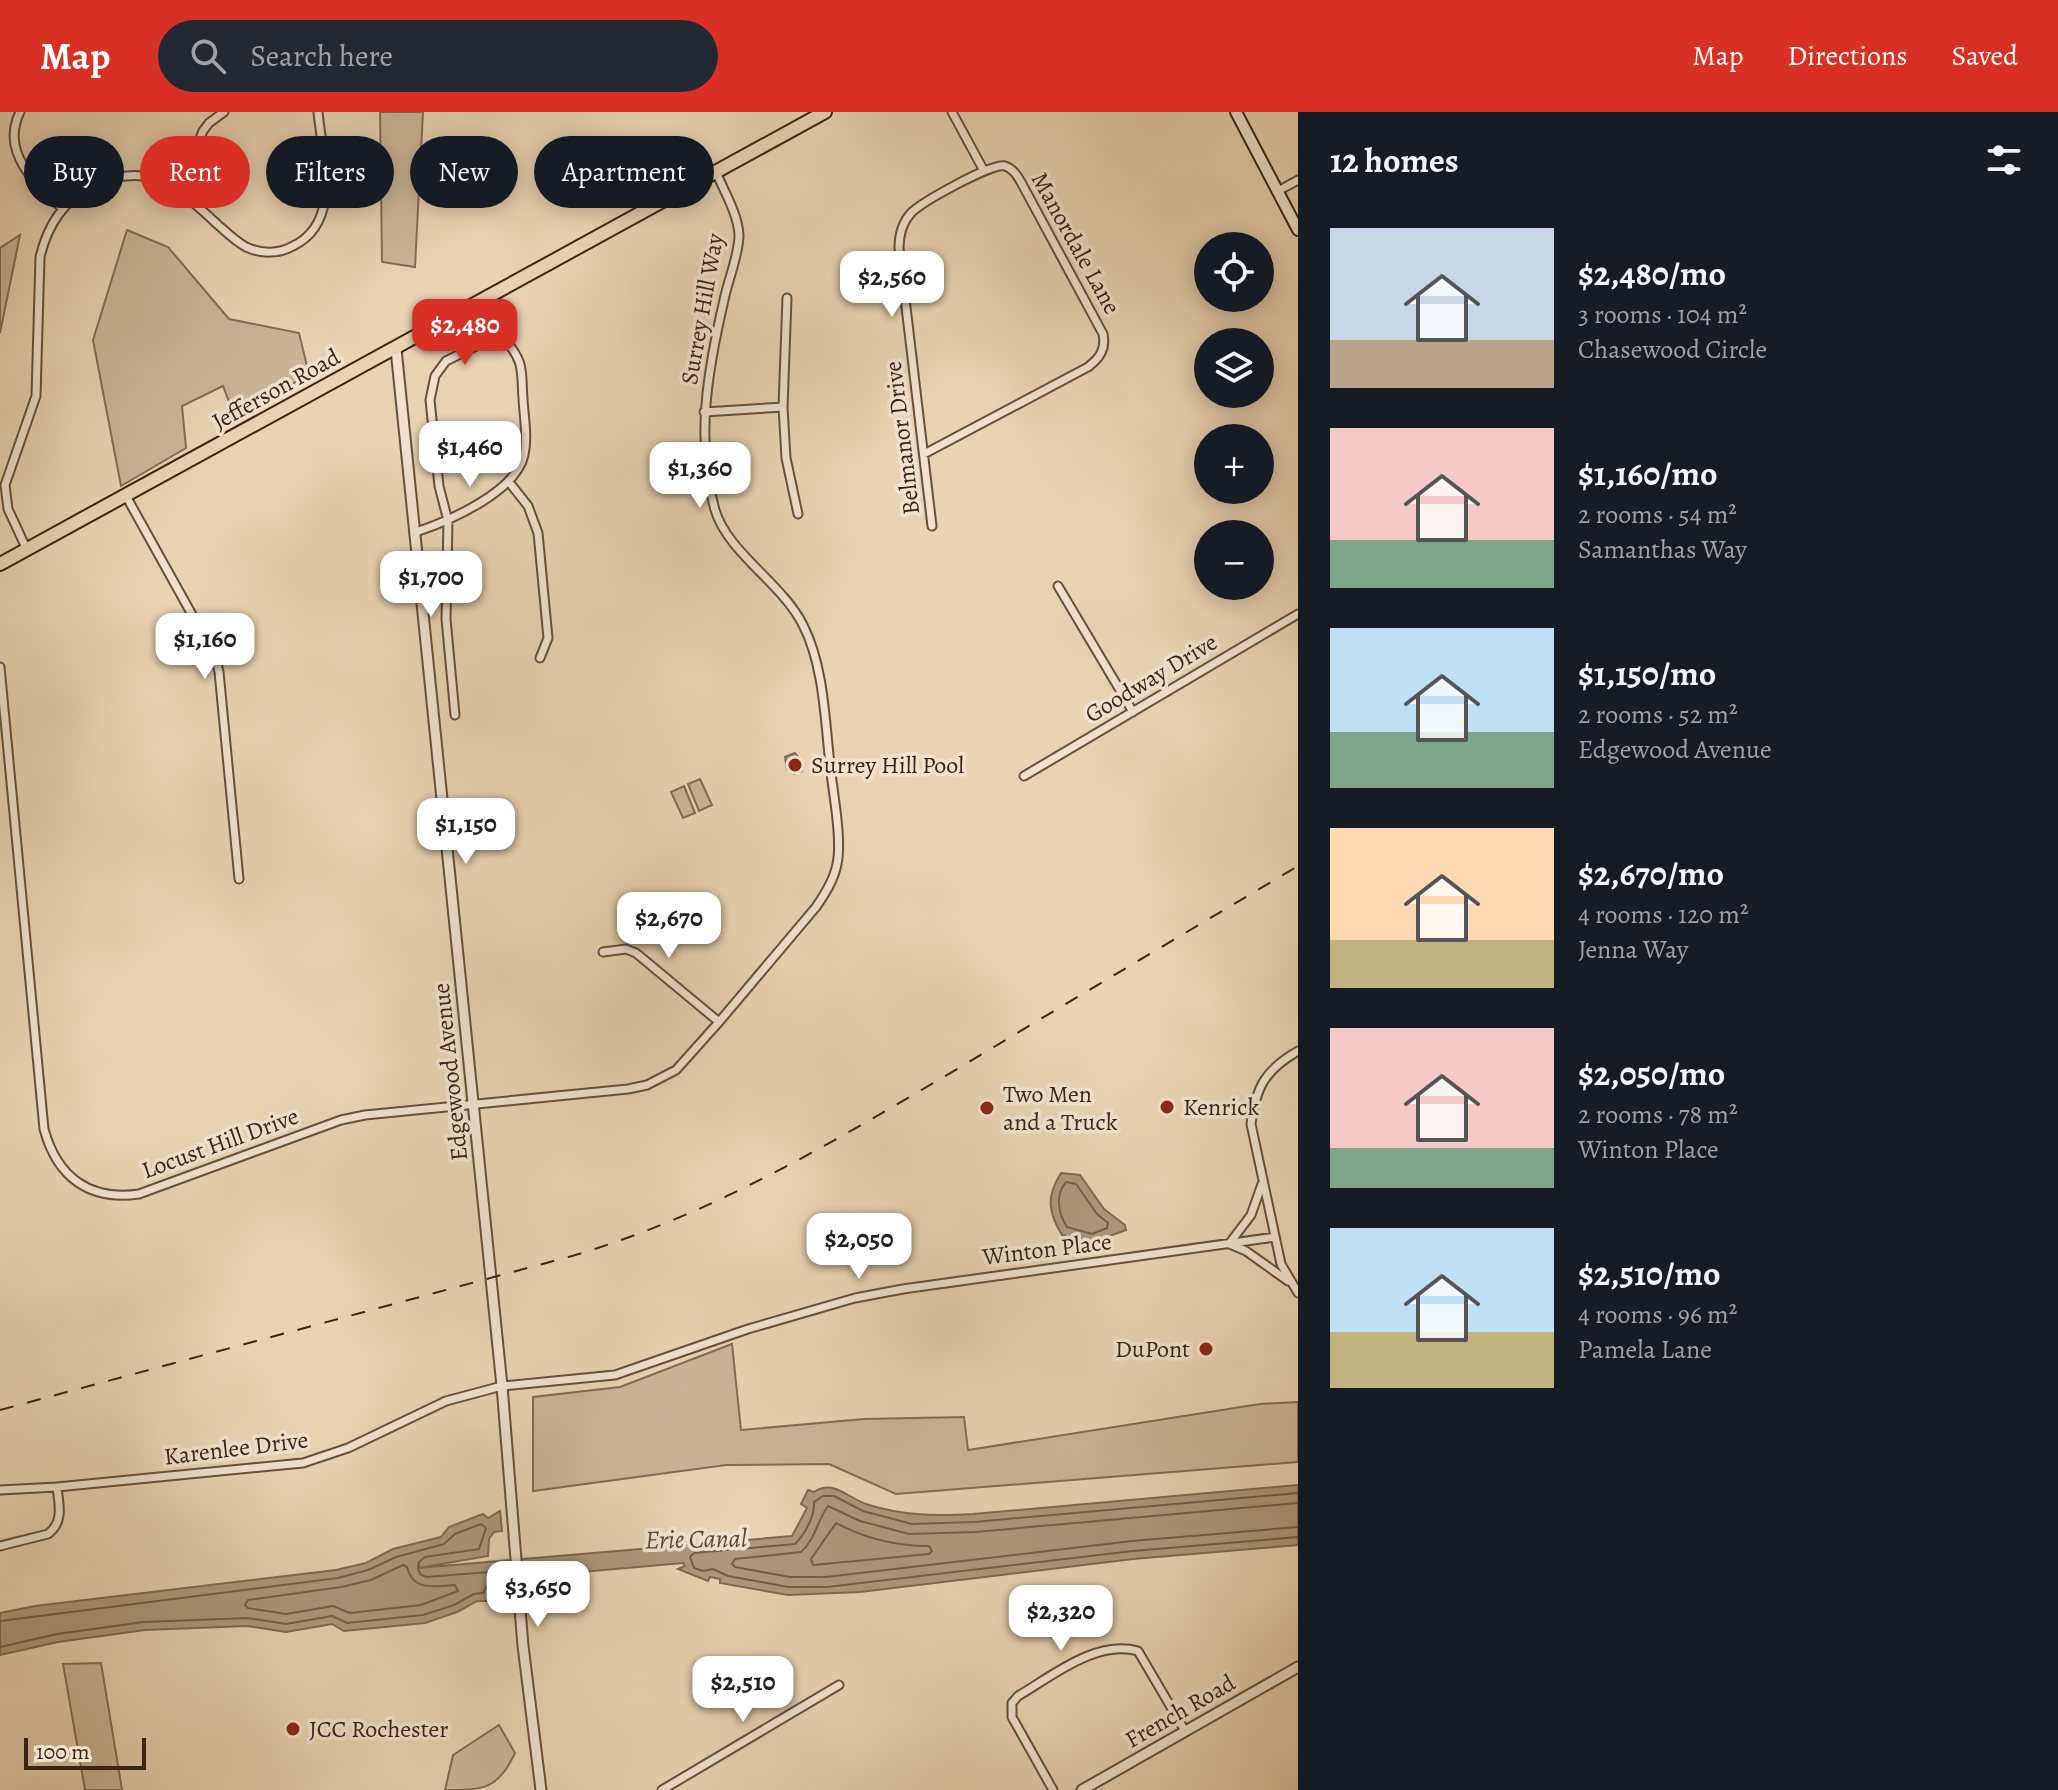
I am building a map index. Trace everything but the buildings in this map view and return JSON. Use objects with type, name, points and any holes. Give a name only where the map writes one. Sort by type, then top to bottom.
[{"type":"main road","name":"Jefferson Road","points":[[0,564],[825,112]]},
{"type":"main road","points":[[1236,112],[1298,230]]},
{"type":"street","points":[[20,112],[10,132],[10,145],[15,158],[31,181],[63,209]]},
{"type":"street","points":[[201,208],[237,241],[258,251],[280,251],[310,235],[323,215],[325,191],[318,112]]},
{"type":"street","points":[[952,112],[984,171]]},
{"type":"street","points":[[201,136],[220,113]]},
{"type":"street","name":"Manordale Lane","points":[[924,454],[1088,367],[1101,356],[1103,349],[1103,334],[1016,174],[1010,168],[1000,166],[984,171]]},
{"type":"street","name":"Belmanor Drive","points":[[932,526],[899,248],[900,234],[904,223],[917,208],[984,171]]},
{"type":"street","name":"Surrey Hill Way","points":[[474,1105],[647,1085],[676,1070],[816,907],[828,890],[838,862],[836,814],[816,661],[804,626],[786,597],[741,549],[718,518],[706,451],[704,412],[710,358],[739,234],[716,172]]},
{"type":"street","points":[[27,550],[8,509],[5,485],[34,406],[40,257],[50,227],[63,209],[83,192],[120,176],[140,177]]},
{"type":"street","points":[[1278,191],[1298,180]]},
{"type":"street","points":[[787,298],[783,407],[786,458],[798,514]]},
{"type":"street","points":[[416,532],[448,521],[509,482],[523,460],[526,445],[520,358],[506,341],[494,338],[446,361],[438,370],[431,387],[439,486],[448,521],[446,619],[455,715]]},
{"type":"street","name":"Edgewood Avenue","points":[[396,349],[502,1386],[520,1608],[541,1790]]},
{"type":"street","points":[[704,412],[783,407]]},
{"type":"street","points":[[509,482],[528,506],[538,533],[548,638],[540,658]]},
{"type":"street","points":[[126,496],[212,651],[219,672],[239,879]]},
{"type":"street","points":[[1058,586],[1133,712]]},
{"type":"street","name":"Goodway Drive","points":[[1024,776],[1298,614]]},
{"type":"street","name":"Locust Hill Drive","points":[[0,667],[44,1129],[55,1159],[71,1177],[97,1193],[139,1194],[341,1120],[474,1105]]},
{"type":"street","points":[[603,952],[626,949],[636,953],[719,1022]]},
{"type":"street","points":[[1298,1051],[1276,1065],[1261,1083],[1251,1124],[1281,1264],[1298,1293]]},
{"type":"street","points":[[1262,1183],[1251,1215],[1229,1244],[1246,1251],[1293,1285]]},
{"type":"street","name":"Winton Place","points":[[502,1386],[615,1375],[772,1321],[855,1298],[1275,1237]]},
{"type":"street","name":"Karenlee Drive","points":[[0,1490],[303,1463],[341,1451],[446,1401],[502,1386]]},
{"type":"street","points":[[0,1546],[48,1534],[55,1529],[60,1510],[57,1487]]},
{"type":"street","points":[[1053,1790],[1012,1717],[1012,1703],[1018,1696],[1085,1657],[1102,1652],[1138,1651],[1185,1731]]},
{"type":"street","name":"French Road","points":[[1082,1790],[1297,1671]]},
{"type":"street","points":[[662,1790],[839,1685]]},
{"type":"shaded area","points":[[380,112],[423,112],[422,136],[410,136],[410,208],[418,208],[415,267],[382,262],[381,208],[394,208],[394,136],[380,136]]},
{"type":"shaded area","points":[[127,230],[168,247],[229,319],[299,333],[309,374],[235,418],[223,386],[182,406],[186,448],[121,486],[93,340]]},
{"type":"shaded area","points":[[20,235],[0,333],[0,248]]},
{"type":"shaded area","points":[[700,779],[712,805],[699,811],[688,784]]},
{"type":"shaded area","points":[[684,786],[695,813],[683,818],[671,792]]},
{"type":"shaded area","points":[[732,1344],[741,1430],[864,1419],[964,1417],[968,1450],[1260,1404],[1298,1402],[1298,1462],[896,1494],[829,1464],[726,1465],[533,1491],[533,1397],[620,1387]]},
{"type":"shaded area","points":[[101,1663],[122,1790],[85,1790],[63,1664]]},
{"type":"shaded area","points":[[499,1725],[515,1753],[502,1774],[479,1788],[445,1790],[453,1755]]},
{"type":"water","name":"Surrey Hill Pool","points":[[795,753],[803,763],[802,771],[794,774],[787,769],[785,757]]},
{"type":"water","points":[[1061,1173],[1080,1175],[1104,1209],[1125,1225],[1126,1230],[1093,1242],[1062,1235],[1051,1204]]},
{"type":"water","points":[[1298,1485],[1298,1545],[1133,1559],[860,1592],[788,1595],[720,1583],[720,1579],[710,1577],[708,1581],[678,1569],[685,1566],[683,1563],[502,1579],[494,1588],[491,1601],[477,1601],[425,1623],[344,1631],[332,1624],[286,1632],[247,1626],[145,1630],[58,1642],[0,1655],[0,1613],[35,1606],[336,1570],[366,1563],[393,1549],[441,1537],[449,1527],[483,1514],[488,1518],[500,1511],[502,1531],[494,1532],[489,1539],[488,1556],[418,1568],[792,1536],[807,1508],[801,1504],[808,1490],[814,1492],[828,1488],[880,1508],[945,1515]]},
{"type":"railway","points":[[0,1410],[572,1256],[676,1219],[774,1173],[869,1121],[1298,866]]},
{"type":"place","name":"Surrey Hill Pool","points":[[795,765]]},
{"type":"place","name":"Kenrick","points":[[1167,1107]]},
{"type":"place","name":"Two Men and a Truck","points":[[987,1108]]},
{"type":"place","name":"DuPont","points":[[1206,1349]]},
{"type":"place","name":"JCC Rochester","points":[[293,1729]]},
{"type":"water label","name":"Erie Canal","points":[[696,1539]]}]
